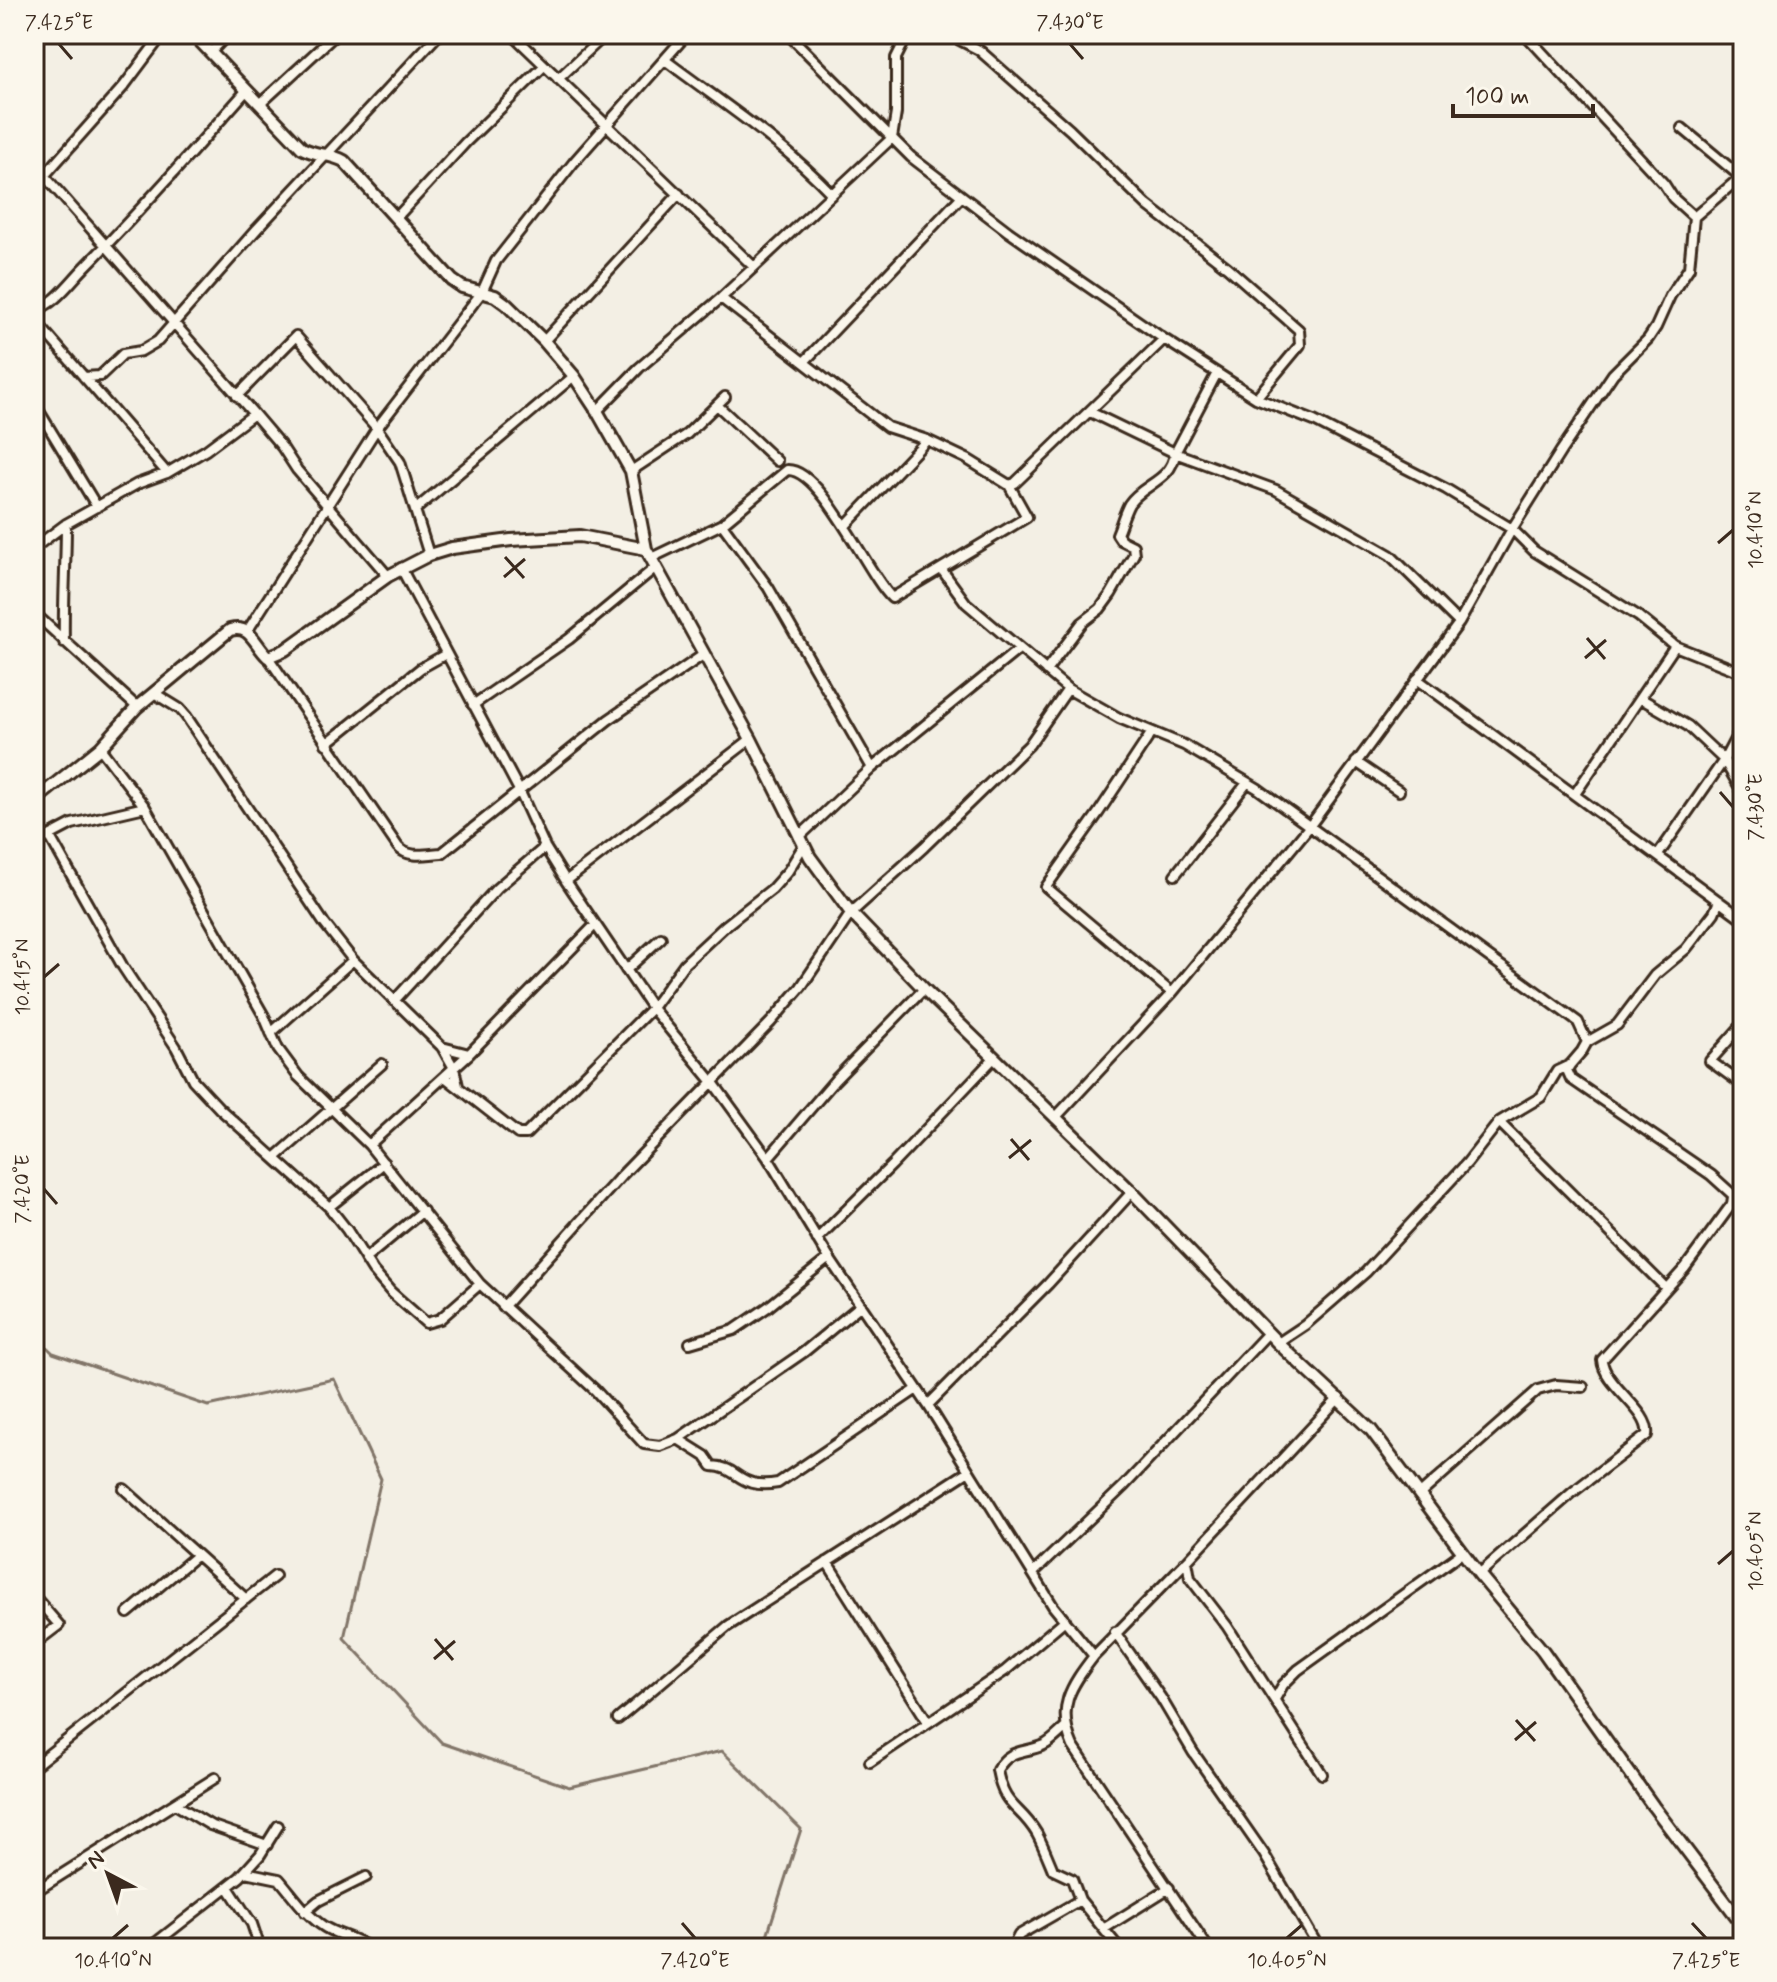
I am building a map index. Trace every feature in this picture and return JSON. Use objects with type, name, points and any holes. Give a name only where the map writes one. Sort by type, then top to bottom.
[{"type":"street","points":[[34,43],[43,34]]},
{"type":"street","points":[[44,176],[124,86],[163,34]]},
{"type":"street","points":[[193,34],[302,148],[318,154],[328,153],[344,161],[452,280],[462,287],[495,296],[506,304],[574,376],[631,471],[651,558],[751,739],[810,857],[851,913],[924,989],[1132,1192],[1278,1343],[1371,1430],[1479,1574],[1543,1651],[1653,1806],[1743,1925]]},
{"type":"street","points":[[211,52],[228,34]]},
{"type":"street","points":[[260,104],[336,34]]},
{"type":"street","points":[[84,377],[100,376],[123,354],[141,351],[158,341],[439,34]]},
{"type":"street","points":[[512,34],[754,267]]},
{"type":"street","points":[[558,79],[606,34]]},
{"type":"street","points":[[248,630],[377,428],[482,292],[496,261],[574,162],[687,34]]},
{"type":"street","points":[[788,34],[892,138],[961,197],[1164,339],[1256,398],[1314,421],[1446,489],[1512,529],[1534,551],[1638,616],[1675,646],[1743,673]]},
{"type":"street","points":[[597,411],[639,368],[721,298],[892,138],[896,113],[896,58],[908,34]]},
{"type":"street","points":[[948,34],[991,60],[1070,130],[1147,205],[1227,267],[1299,330],[1300,345],[1256,398]]},
{"type":"street","points":[[1525,34],[1664,184],[1673,198],[1694,217]]},
{"type":"street","points":[[665,60],[754,123],[832,194]]},
{"type":"street","points":[[396,218],[466,142],[544,66]]},
{"type":"street","points":[[34,310],[48,304],[106,246],[247,90]]},
{"type":"street","points":[[1055,1118],[1172,993],[1309,827],[1459,623],[1512,529],[1613,374],[1656,327],[1670,296],[1689,268],[1694,217],[1742,176],[1682,128]]},
{"type":"street","points":[[34,164],[254,414],[388,576]]},
{"type":"street","points":[[544,341],[679,194]]},
{"type":"street","points":[[804,362],[961,197]]},
{"type":"street","points":[[473,705],[569,639],[651,558],[722,524],[787,470],[793,470],[817,491],[845,526],[892,598],[1026,520],[1027,515],[1009,485],[967,459],[927,440],[887,427],[721,298]]},
{"type":"street","points":[[34,319],[167,473]]},
{"type":"street","points":[[237,396],[296,336],[377,428],[400,462],[429,555]]},
{"type":"street","points":[[1009,485],[1015,483],[1164,339]]},
{"type":"street","points":[[1046,671],[1082,623],[1100,609],[1120,580],[1134,554],[1133,546],[1117,534],[1128,507],[1166,475],[1174,464],[1175,453],[1217,373]]},
{"type":"street","points":[[415,510],[574,376]]},
{"type":"street","points":[[631,471],[687,434],[725,397]]},
{"type":"street","points":[[34,403],[97,507]]},
{"type":"street","points":[[717,405],[777,461]]},
{"type":"street","points":[[1090,412],[1175,453],[1276,490],[1390,555],[1459,623]]},
{"type":"street","points":[[34,548],[66,524],[206,450],[254,414]]},
{"type":"street","points":[[845,526],[927,440]]},
{"type":"street","points":[[64,642],[66,524]]},
{"type":"street","points":[[722,524],[768,587],[872,768]]},
{"type":"street","points":[[268,657],[285,650],[401,568],[452,548],[511,540],[580,536],[651,558]]},
{"type":"street","points":[[401,568],[519,790],[545,847],[566,881],[652,1008],[712,1081],[768,1158],[829,1258],[928,1405],[1033,1573],[1094,1656]]},
{"type":"street","points":[[942,570],[966,603],[1068,689],[1119,718],[1184,745],[1247,783],[1578,1022],[1587,1042]]},
{"type":"street","points":[[34,613],[137,707]]},
{"type":"street","points":[[36,794],[100,748],[137,707],[230,630],[240,627],[248,630],[268,657],[403,853],[442,853],[608,720],[703,655]]},
{"type":"street","points":[[1575,794],[1675,646]]},
{"type":"street","points":[[445,1077],[518,1134],[526,1134],[652,1008],[684,964],[772,889],[788,871],[802,841],[872,768],[1019,649]]},
{"type":"street","points":[[326,744],[421,668],[446,654]]},
{"type":"street","points":[[1417,679],[1743,919]]},
{"type":"street","points":[[503,1307],[712,1081],[771,1022],[801,987],[851,913],[1029,745],[1068,689]]},
{"type":"street","points":[[154,693],[186,716],[324,923],[353,960],[442,1047],[454,1068],[458,1086]]},
{"type":"street","points":[[1640,698],[1688,726],[1724,760],[1743,793]]},
{"type":"street","points":[[1658,855],[1724,760],[1743,724]]},
{"type":"street","points":[[1152,732],[1046,887],[1172,993]]},
{"type":"street","points":[[566,881],[751,739]]},
{"type":"street","points":[[100,748],[145,807],[298,1076],[369,1145],[480,1284],[595,1390],[644,1444],[660,1446],[678,1439],[804,1352],[861,1305]]},
{"type":"street","points":[[1356,762],[1399,791]]},
{"type":"street","points":[[1175,875],[1247,783]]},
{"type":"street","points":[[34,844],[72,824],[145,807]]},
{"type":"street","points":[[50,837],[123,967],[176,1047],[193,1080],[220,1109],[329,1207],[391,1292],[426,1323],[440,1319],[480,1284]]},
{"type":"street","points":[[394,1001],[497,888],[545,847]]},
{"type":"street","points":[[1479,1574],[1573,1492],[1647,1435],[1646,1423],[1609,1377],[1602,1360],[1685,1268],[1732,1204],[1730,1190],[1571,1079],[1567,1070],[1587,1042],[1617,1025],[1655,975],[1686,949],[1714,913],[1719,901]]},
{"type":"street","points":[[369,1145],[469,1054],[595,925]]},
{"type":"street","points":[[626,970],[661,938]]},
{"type":"street","points":[[271,1033],[353,960]]},
{"type":"street","points":[[768,1158],[835,1080],[924,989]]},
{"type":"street","points":[[1743,1024],[1710,1061],[1743,1085]]},
{"type":"street","points":[[442,1047],[469,1054]]},
{"type":"street","points":[[817,1239],[994,1058]]},
{"type":"street","points":[[275,1158],[382,1064]]},
{"type":"street","points":[[1278,1343],[1305,1325],[1366,1272],[1467,1163],[1499,1122],[1541,1097],[1557,1071],[1570,1065]]},
{"type":"street","points":[[1499,1122],[1666,1288]]},
{"type":"street","points":[[329,1207],[384,1163]]},
{"type":"street","points":[[928,1405],[1048,1284],[1132,1192]]},
{"type":"street","points":[[1733,1197],[1743,1204]]},
{"type":"street","points":[[365,1259],[423,1211]]},
{"type":"street","points":[[690,1343],[734,1330],[829,1258]]},
{"type":"street","points":[[1033,1573],[1124,1486],[1268,1333]]},
{"type":"street","points":[[1419,1495],[1538,1390],[1556,1385],[1583,1387]]},
{"type":"street","points":[[678,1439],[705,1456],[712,1466],[722,1467],[751,1485],[778,1483],[917,1389]]},
{"type":"street","points":[[1208,1948],[1073,1746],[1065,1728],[1068,1698],[1082,1671],[1115,1632],[1177,1572],[1339,1398]]},
{"type":"street","points":[[618,1719],[728,1626],[969,1471]]},
{"type":"street","points":[[124,1489],[246,1599]]},
{"type":"street","points":[[1275,1699],[1283,1685],[1298,1670],[1463,1552]]},
{"type":"street","points":[[128,1613],[197,1555]]},
{"type":"street","points":[[1187,1561],[1190,1578]]},
{"type":"street","points":[[827,1562],[928,1722]]},
{"type":"street","points":[[1177,1572],[1190,1578],[1227,1626],[1322,1774]]},
{"type":"street","points":[[34,1766],[275,1576]]},
{"type":"street","points":[[34,1596],[59,1625],[34,1644]]},
{"type":"street","points":[[870,1762],[1005,1671],[1065,1620]]},
{"type":"street","points":[[1115,1632],[1264,1854],[1319,1948]]},
{"type":"street","points":[[1065,1728],[1042,1746],[1004,1759],[997,1770],[1000,1788],[1009,1805],[1037,1833],[1053,1870],[1072,1879],[1080,1900],[1119,1948]]},
{"type":"street","points":[[34,1892],[215,1778]]},
{"type":"street","points":[[175,1804],[210,1825],[267,1845]]},
{"type":"street","points":[[149,1948],[245,1872],[278,1826]]},
{"type":"street","points":[[245,1872],[279,1879],[301,1903],[305,1912],[323,1926],[369,1948]]},
{"type":"street","points":[[305,1912],[318,1901],[366,1877]]},
{"type":"street","points":[[228,1887],[252,1924],[260,1948]]},
{"type":"street","points":[[1105,1928],[1169,1888]]},
{"type":"street","points":[[1012,1948],[1019,1935],[1080,1900]]},
{"type":"waterway","points":[[34,1335],[53,1353],[208,1406],[334,1379],[381,1479],[344,1638],[442,1743],[569,1787],[722,1751],[801,1829],[763,1948]]}]
